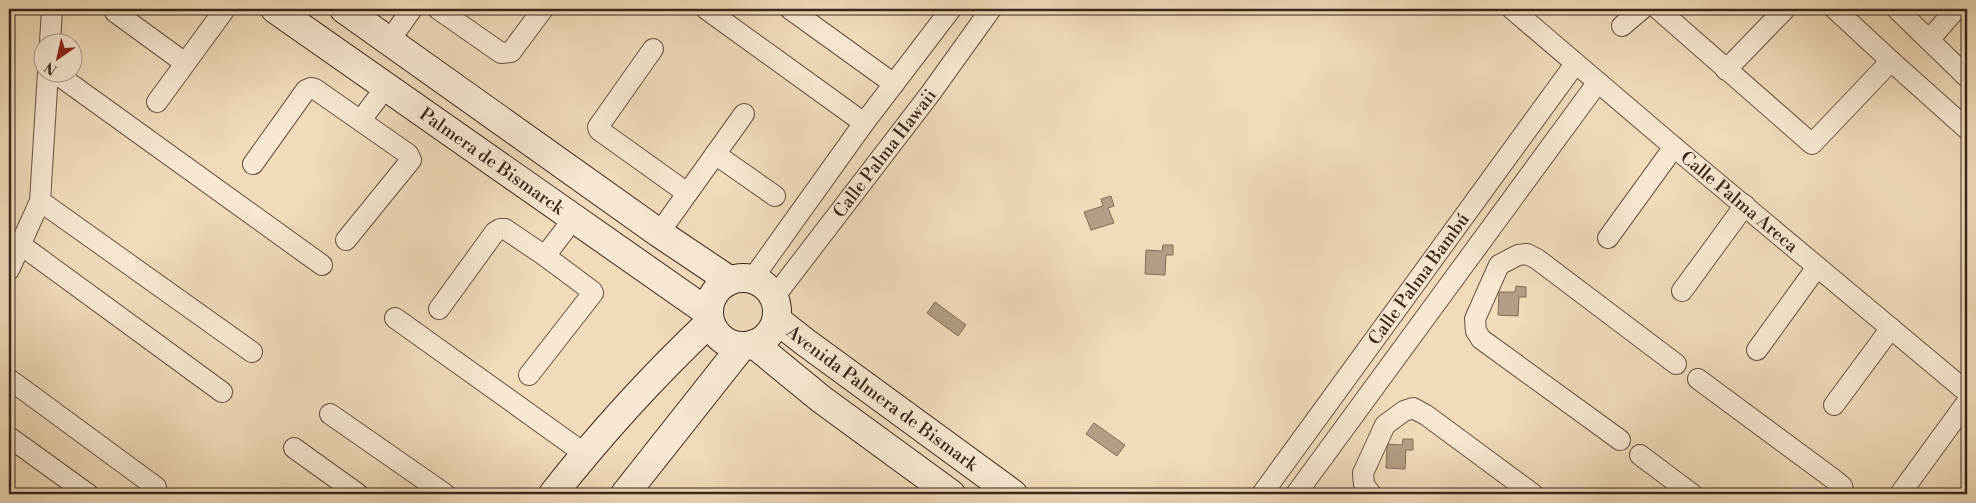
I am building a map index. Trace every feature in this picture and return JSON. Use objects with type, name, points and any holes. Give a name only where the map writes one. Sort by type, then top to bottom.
[{"type":"street","points":[[51,32],[52,9]]},
{"type":"street","points":[[157,102],[225,9]]},
{"type":"street","points":[[344,9],[659,233],[741,279],[766,285],[776,308],[773,330],[765,339],[748,345],[732,344],[722,339],[710,317],[711,299],[718,288],[741,279]]},
{"type":"street","points":[[389,41],[412,9]]},
{"type":"street","points":[[438,9],[501,53],[506,54],[511,52],[543,9]]},
{"type":"street","points":[[706,9],[864,123]]},
{"type":"street","points":[[790,9],[894,84]]},
{"type":"street","name":"Calle Palma Hawaii","points":[[741,279],[951,9]]},
{"type":"street","name":"Calle Palma Hawaii","points":[[776,308],[991,9]]},
{"type":"street","name":"Calle Palma Areca","points":[[1512,9],[1575,64],[1967,392]]},
{"type":"street","points":[[1622,26],[1642,9]]},
{"type":"street","points":[[1658,9],[1812,144],[1890,61]]},
{"type":"street","points":[[1726,70],[1785,9]]},
{"type":"street","points":[[1835,9],[1967,129]]},
{"type":"street","points":[[1897,9],[1967,77]]},
{"type":"street","points":[[1929,40],[1956,9]]},
{"type":"street","name":"Palmera de Bismarck","points":[[282,11],[710,317]]},
{"type":"street","points":[[115,12],[185,63]]},
{"type":"street","points":[[653,49],[598,127],[599,130],[687,193]]},
{"type":"street","name":"Calle Palma Bambú","points":[[1262,494],[1575,64]]},
{"type":"street","points":[[9,270],[40,200],[47,82]]},
{"type":"street","points":[[68,82],[322,265]]},
{"type":"street","name":"Calle Palma Bambú","points":[[1296,494],[1598,82]]},
{"type":"street","points":[[361,120],[386,86]]},
{"type":"street","points":[[253,164],[306,90],[311,88],[316,89],[408,154],[411,160],[346,240]]},
{"type":"street","points":[[659,233],[744,114]]},
{"type":"street","points":[[1608,238],[1674,147]]},
{"type":"street","points":[[715,154],[775,196]]},
{"type":"street","points":[[40,200],[252,352]]},
{"type":"street","points":[[1682,291],[1745,206]]},
{"type":"street","points":[[546,256],[574,218]]},
{"type":"street","points":[[439,309],[495,232],[500,229],[505,229],[546,256],[593,293],[528,375]]},
{"type":"street","points":[[21,245],[222,392]]},
{"type":"street","points":[[1476,248],[1499,265]]},
{"type":"street","points":[[1620,440],[1482,339],[1476,330],[1475,319],[1499,265],[1518,255],[1527,254],[1537,259],[1676,364]]},
{"type":"street","points":[[1757,350],[1817,266]]},
{"type":"street","name":"Avenida Palmera de Bismark","points":[[776,308],[805,342],[1013,494]]},
{"type":"street","points":[[553,494],[585,454],[710,317]]},
{"type":"street","points":[[395,318],[585,454]]},
{"type":"street","points":[[1834,405],[1891,328]]},
{"type":"street","points":[[625,494],[748,345]]},
{"type":"street","name":"Avenida Palmera de Bismark","points":[[748,345],[951,494]]},
{"type":"street","points":[[9,379],[156,487]]},
{"type":"street","points":[[1698,379],[1832,478],[1842,486],[1844,494]]},
{"type":"street","points":[[1910,491],[1967,402]]},
{"type":"street","points":[[1360,406],[1385,425]]},
{"type":"street","points":[[1371,494],[1364,485],[1363,473],[1385,425],[1404,410],[1413,408],[1426,415],[1533,494]]},
{"type":"street","points":[[330,414],[445,494]]},
{"type":"street","points":[[9,437],[88,494]]},
{"type":"street","points":[[294,448],[358,494]]},
{"type":"street","points":[[1640,455],[1692,494]]},
{"type":"shaded area","points":[[1111,196],[1114,206],[1108,208],[1114,223],[1091,230],[1084,212],[1103,206],[1101,199]]},
{"type":"shaded area","points":[[1163,245],[1173,245],[1173,255],[1166,255],[1165,275],[1145,274],[1146,250],[1162,251]]},
{"type":"shaded area","points":[[1516,286],[1526,287],[1526,297],[1519,297],[1518,316],[1498,315],[1499,292],[1515,292]]},
{"type":"shaded area","points":[[935,302],[966,325],[958,336],[927,313]]},
{"type":"shaded area","points":[[1094,423],[1125,445],[1117,456],[1086,434]]},
{"type":"shaded area","points":[[1403,439],[1413,439],[1413,450],[1406,450],[1405,469],[1386,468],[1387,444],[1402,445]]}]
